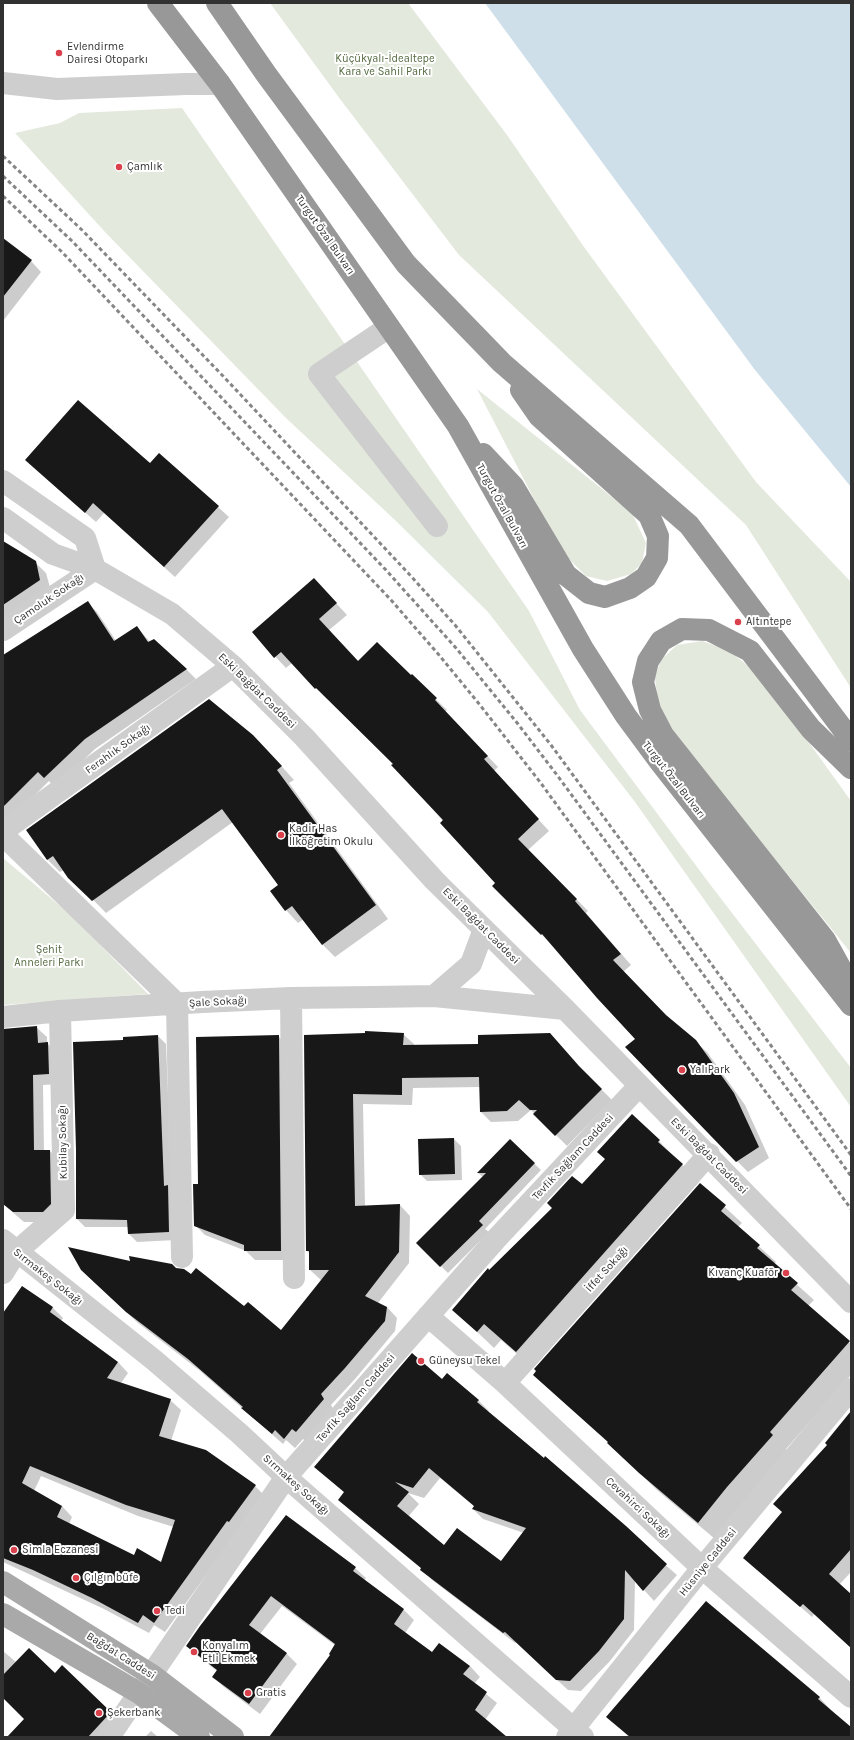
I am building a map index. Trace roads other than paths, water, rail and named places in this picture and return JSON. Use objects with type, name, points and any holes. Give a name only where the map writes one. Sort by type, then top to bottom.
[{"type":"highway","name":"Turgut Özal Bulvarı","points":[[158,3],[220,84],[458,426],[583,649],[626,716],[660,762],[851,1005]]},
{"type":"highway","points":[[217,3],[266,74],[406,264],[502,363],[689,525],[851,740]]},
{"type":"highway","points":[[458,426],[513,486],[566,575],[589,593],[605,597],[630,588],[646,577],[657,558],[658,536],[649,515],[539,416],[502,363]]},
{"type":"highway","points":[[851,768],[811,729],[750,651],[709,630],[682,629],[661,641],[648,661],[643,682],[650,710],[663,735],[826,940],[851,987]]},
{"type":"main road","name":"Bağdat Caddesi","points":[[3,1582],[152,1675],[233,1737]]},
{"type":"main road","name":"Bağdat Caddesi","points":[[3,1614],[139,1693],[198,1737]]},
{"type":"street","points":[[3,83],[57,88],[220,84]]},
{"type":"street","points":[[389,327],[319,374],[437,526]]},
{"type":"street","points":[[3,481],[85,538],[95,569]]},
{"type":"street","name":"Eski Bağdat Caddesi","points":[[3,518],[53,554],[95,569],[172,614],[233,666],[304,737],[435,881],[708,1154],[851,1302]]},
{"type":"street","name":"Çamoluk Sokağı","points":[[3,630],[95,569]]},
{"type":"street","name":"Ferahlık Sokağı","points":[[3,831],[233,666]]},
{"type":"street","points":[[3,834],[177,1004],[182,1257]]},
{"type":"street","points":[[434,996],[471,964],[484,929]]},
{"type":"street","name":"Şale Sokağı","points":[[3,1017],[60,1011],[291,998],[434,996],[564,1009]]},
{"type":"street","points":[[291,998],[294,1278]]},
{"type":"street","name":"Kubilay Sokağı","points":[[3,1273],[9,1246],[64,1210],[60,1011]]},
{"type":"street","name":"Tevfik Sağlam Caddesi","points":[[109,1737],[286,1477],[498,1237],[639,1086]]},
{"type":"street","name":"İffet Sokağı","points":[[505,1383],[708,1154]]},
{"type":"street","name":"Sırmakeş Sokağı","points":[[9,1246],[154,1360],[240,1434],[286,1477],[575,1734]]},
{"type":"street","name":"Cevahirci Sokağı","points":[[428,1316],[505,1383],[702,1568],[851,1697]]},
{"type":"street","name":"Hüsniye Caddesi","points":[[575,1734],[702,1568],[851,1389]]},
{"type":"water","points":[[485,3],[851,3],[851,487],[755,370]]},
{"type":"railway","points":[[3,156],[82,230],[223,376],[455,625],[551,745],[851,1155]]},
{"type":"railway","points":[[3,176],[72,241],[385,569],[456,648],[518,724],[557,775],[851,1176]]},
{"type":"railway","points":[[3,196],[62,252],[391,600],[439,655],[540,782],[851,1209]]},
{"type":"place","name":"Evlendirme Dairesi Otoparkı","points":[[59,53]]},
{"type":"place","name":"Çamlık","points":[[119,167]]},
{"type":"place","name":"Altıntepe","points":[[738,622]]},
{"type":"place","name":"Kadir Has İlköğretim Okulu","points":[[281,835]]},
{"type":"place","name":"YalıPark","points":[[682,1070]]},
{"type":"place","name":"Kıvanç Kuaför","points":[[786,1273]]},
{"type":"place","name":"Güneysu Tekel","points":[[421,1361]]},
{"type":"place","name":"Simla Eczanesi","points":[[14,1550]]},
{"type":"place","name":"Çılgın büfe","points":[[76,1578]]},
{"type":"place","name":"Tedi","points":[[157,1611]]},
{"type":"place","name":"Konyalım Etli Ekmek","points":[[194,1652]]},
{"type":"place","name":"Gratis","points":[[248,1693]]},
{"type":"place","name":"Şekerbank","points":[[99,1713]]},
{"type":"park label","name":"Küçükyalı-İdealtepe Kara ve Sahil Parkı","points":[[385,65]]},
{"type":"park label","name":"Şehit Anneleri Parkı","points":[[49,956]]}]
